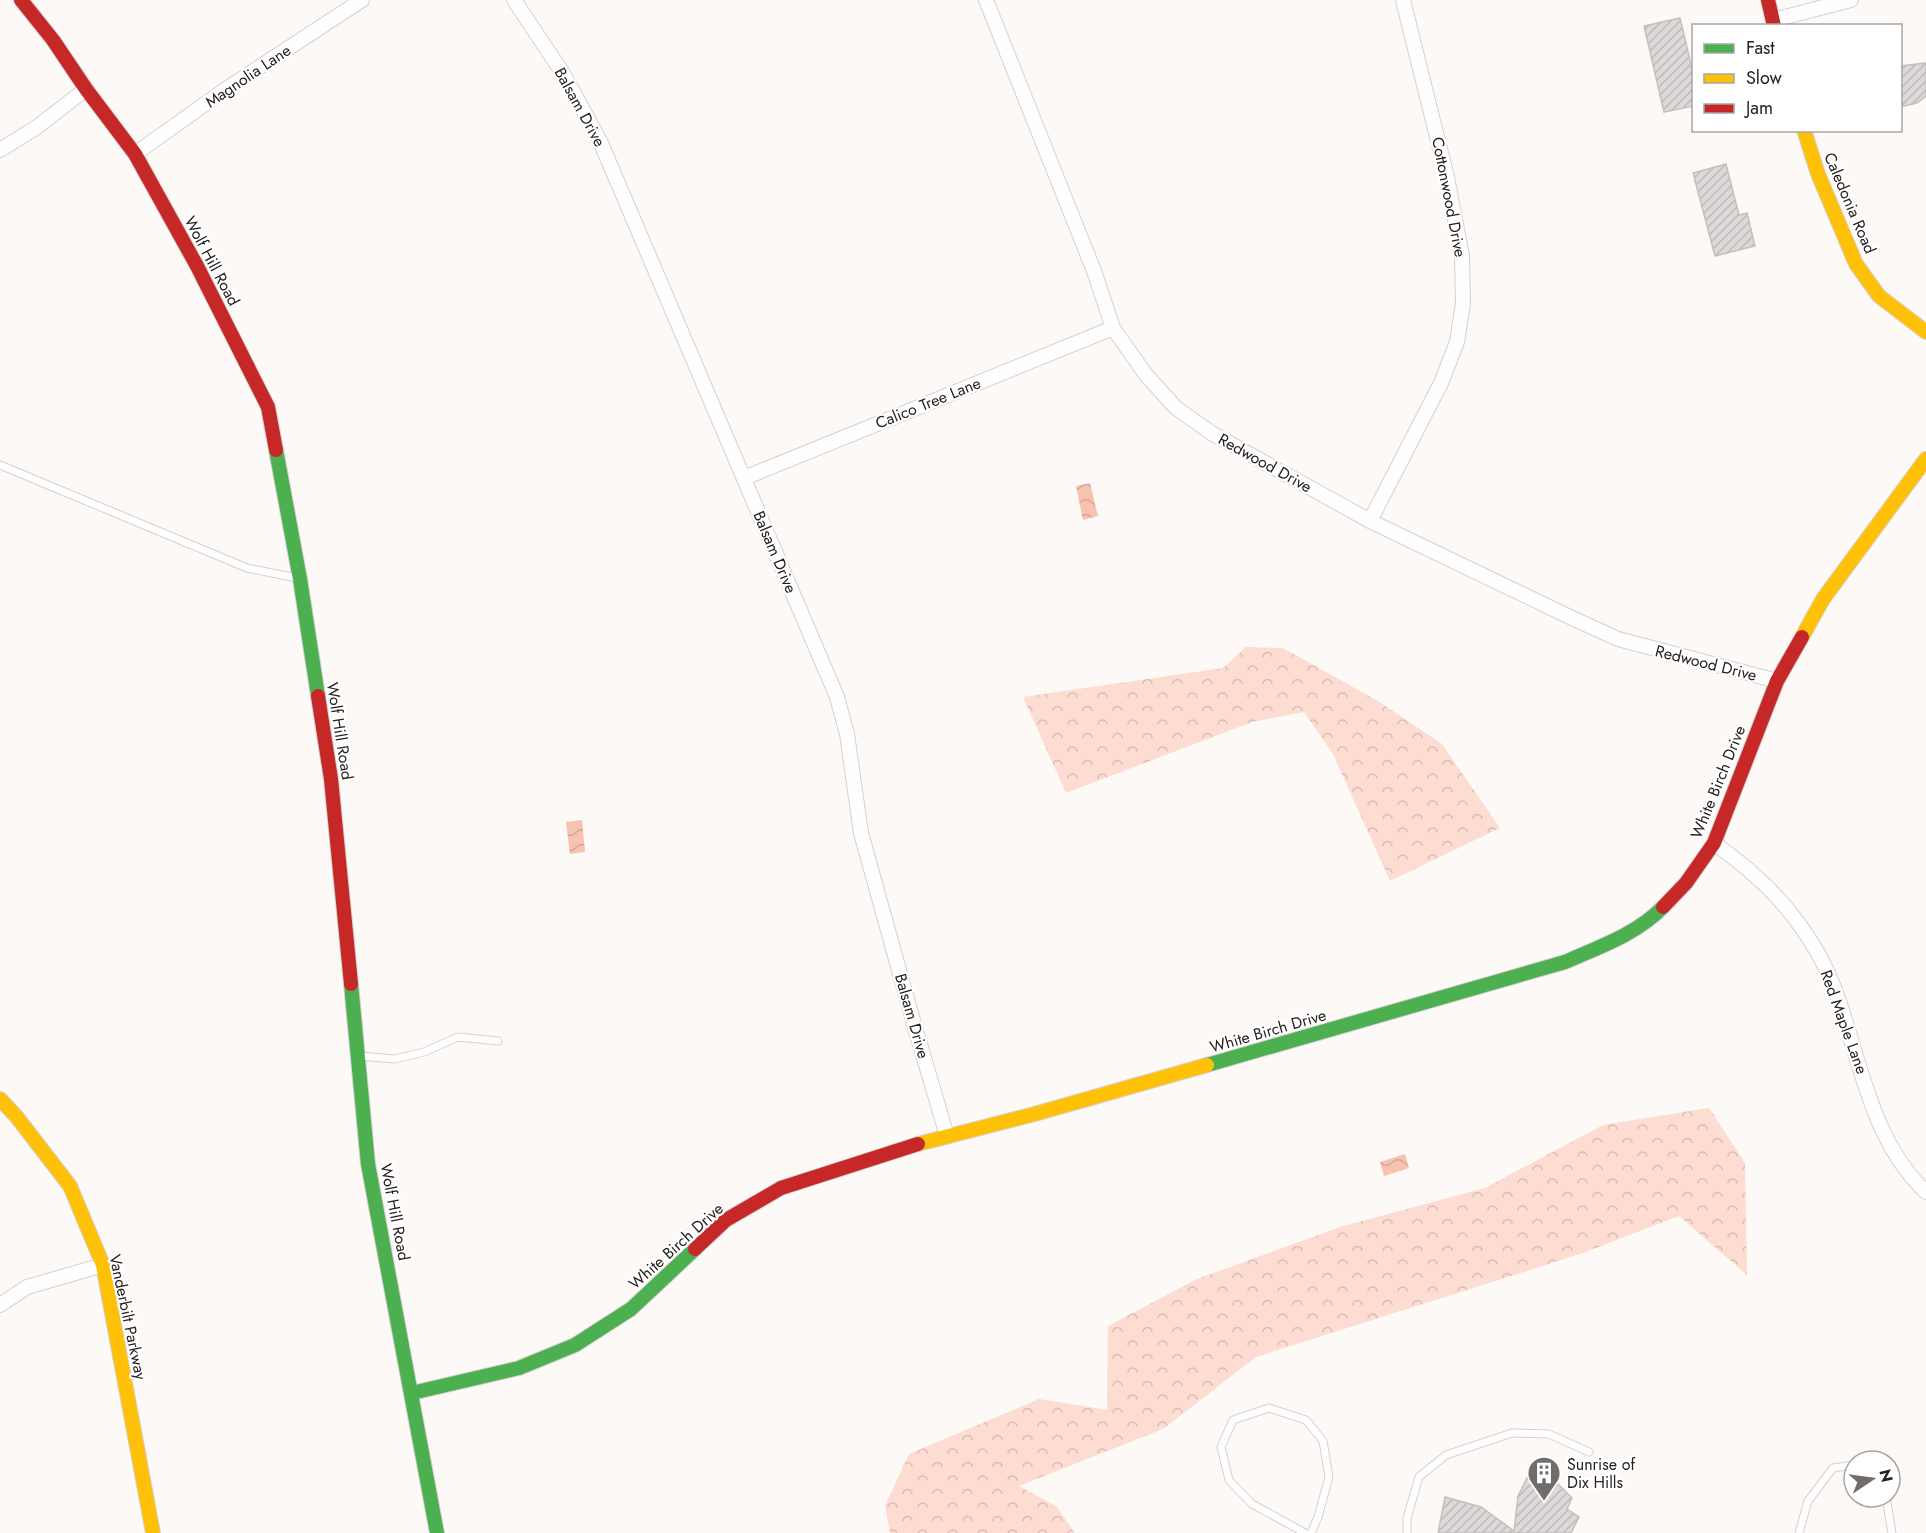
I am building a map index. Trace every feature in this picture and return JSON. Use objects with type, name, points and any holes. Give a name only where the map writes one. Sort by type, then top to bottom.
[{"type":"street","name":"Wolf Hill Road","points":[[21,0],[53,40],[86,89],[135,154],[197,266],[268,407],[300,579],[332,779],[368,1164],[436,1533]]},
{"type":"street","name":"Magnolia Lane","points":[[135,154],[226,89],[362,0]]},
{"type":"street","name":"Balsam Drive","points":[[514,0],[564,75],[600,141],[837,697],[847,734],[861,833],[947,1136]]},
{"type":"street","name":"Redwood Drive","points":[[986,0],[1089,260],[1113,328],[1146,375],[1176,408],[1213,434],[1370,521],[1618,639],[1776,681]]},
{"type":"street","name":"Cottonwood Drive","points":[[1370,521],[1441,383],[1457,342],[1463,303],[1462,256],[1447,177],[1402,0]]},
{"type":"street","points":[[1768,0],[1774,23],[1851,0]]},
{"type":"street","points":[[0,150],[37,126],[86,89]]},
{"type":"street","name":"Caledonia Road","points":[[1805,132],[1818,174],[1856,264],[1879,296],[1926,332]]},
{"type":"street","name":"Calico Tree Lane","points":[[744,478],[1113,328]]},
{"type":"street","name":"White Birch Drive","points":[[412,1393],[519,1368],[575,1345],[631,1309],[726,1220],[781,1188],[947,1136],[1042,1112],[1479,988],[1565,962],[1620,938],[1655,915],[1686,882],[1714,843],[1776,681],[1823,598],[1926,459]]},
{"type":"street","name":"Red Maple Lane","points":[[1714,843],[1755,875],[1787,909],[1812,945],[1832,983],[1874,1110],[1893,1150],[1926,1192]]},
{"type":"street","name":"Vanderbilt Parkway","points":[[0,1099],[16,1116],[70,1186],[103,1265],[153,1533]]},
{"type":"street","points":[[0,1305],[27,1287],[103,1265]]},
{"type":"lane","points":[[0,465],[247,568],[300,579]]},
{"type":"lane","points":[[357,1056],[395,1059],[424,1052],[458,1036],[498,1041]]},
{"type":"lane","points":[[1305,1533],[1252,1504],[1229,1480],[1221,1447],[1233,1420],[1269,1408],[1306,1420],[1323,1441],[1329,1477],[1311,1533]]},
{"type":"lane","points":[[1407,1533],[1407,1518],[1419,1477],[1446,1455],[1512,1433],[1549,1434],[1589,1452]]},
{"type":"lane","points":[[1799,1533],[1808,1501],[1833,1468],[1842,1467]]},
{"type":"lane","points":[[1888,1509],[1892,1533]]},
{"type":"green space","points":[[1246,647],[1283,648],[1378,701],[1442,744],[1500,828],[1390,881],[1333,754],[1304,712],[1252,722],[1066,793],[1023,697],[1223,668]]},
{"type":"green space","points":[[1709,1108],[1745,1163],[1747,1275],[1679,1216],[1580,1254],[1256,1357],[1163,1429],[1019,1486],[1056,1506],[1075,1533],[890,1533],[885,1506],[909,1454],[1039,1399],[1107,1410],[1108,1326],[1197,1279],[1340,1227],[1485,1188],[1603,1125]]},
{"type":"water","points":[[1090,483],[1098,516],[1083,520],[1076,486]]},
{"type":"water","points":[[582,820],[585,852],[570,854],[566,822]]},
{"type":"water","points":[[1405,1154],[1409,1168],[1384,1176],[1380,1162]]},
{"type":"building","points":[[1680,18],[1692,69],[1692,106],[1664,112],[1644,26]]},
{"type":"building","points":[[1926,63],[1926,96],[1917,103],[1902,107],[1902,66]]},
{"type":"building","points":[[1726,164],[1739,215],[1747,213],[1755,246],[1715,256],[1693,173]]},
{"type":"building","name":"Sunrise of Dix Hills","points":[[1545,1471],[1572,1498],[1567,1509],[1579,1517],[1571,1533],[1438,1533],[1445,1497],[1481,1507],[1514,1531],[1518,1496],[1529,1474],[1538,1481]]},
{"type":"traffic: fast","points":[[276,450],[300,579],[318,696]]},
{"type":"traffic: fast","points":[[1207,1065],[1565,962],[1630,932],[1663,907]]},
{"type":"traffic: fast","points":[[351,984],[368,1164],[437,1533]]},
{"type":"traffic: fast","points":[[412,1393],[519,1368],[575,1345],[631,1309],[695,1249]]},
{"type":"traffic: slow","points":[[1805,132],[1818,174],[1856,264],[1879,296],[1926,332]]},
{"type":"traffic: slow","points":[[1802,637],[1823,599],[1926,459]]},
{"type":"traffic: slow","points":[[918,1144],[1031,1115],[1207,1065]]},
{"type":"traffic: slow","points":[[0,1099],[16,1116],[70,1186],[103,1265],[153,1533]]},
{"type":"traffic: jam","points":[[21,0],[53,40],[86,89],[135,154],[197,266],[268,407],[276,450]]},
{"type":"traffic: jam","points":[[1768,0],[1774,24]]},
{"type":"traffic: jam","points":[[1663,907],[1686,883],[1714,843],[1777,681],[1802,637]]},
{"type":"traffic: jam","points":[[318,696],[331,779],[351,984]]},
{"type":"traffic: jam","points":[[695,1249],[726,1220],[781,1188],[918,1144]]},
{"type":"place","name":"Sunrise of Dix Hills","points":[[1544,1502]]}]
